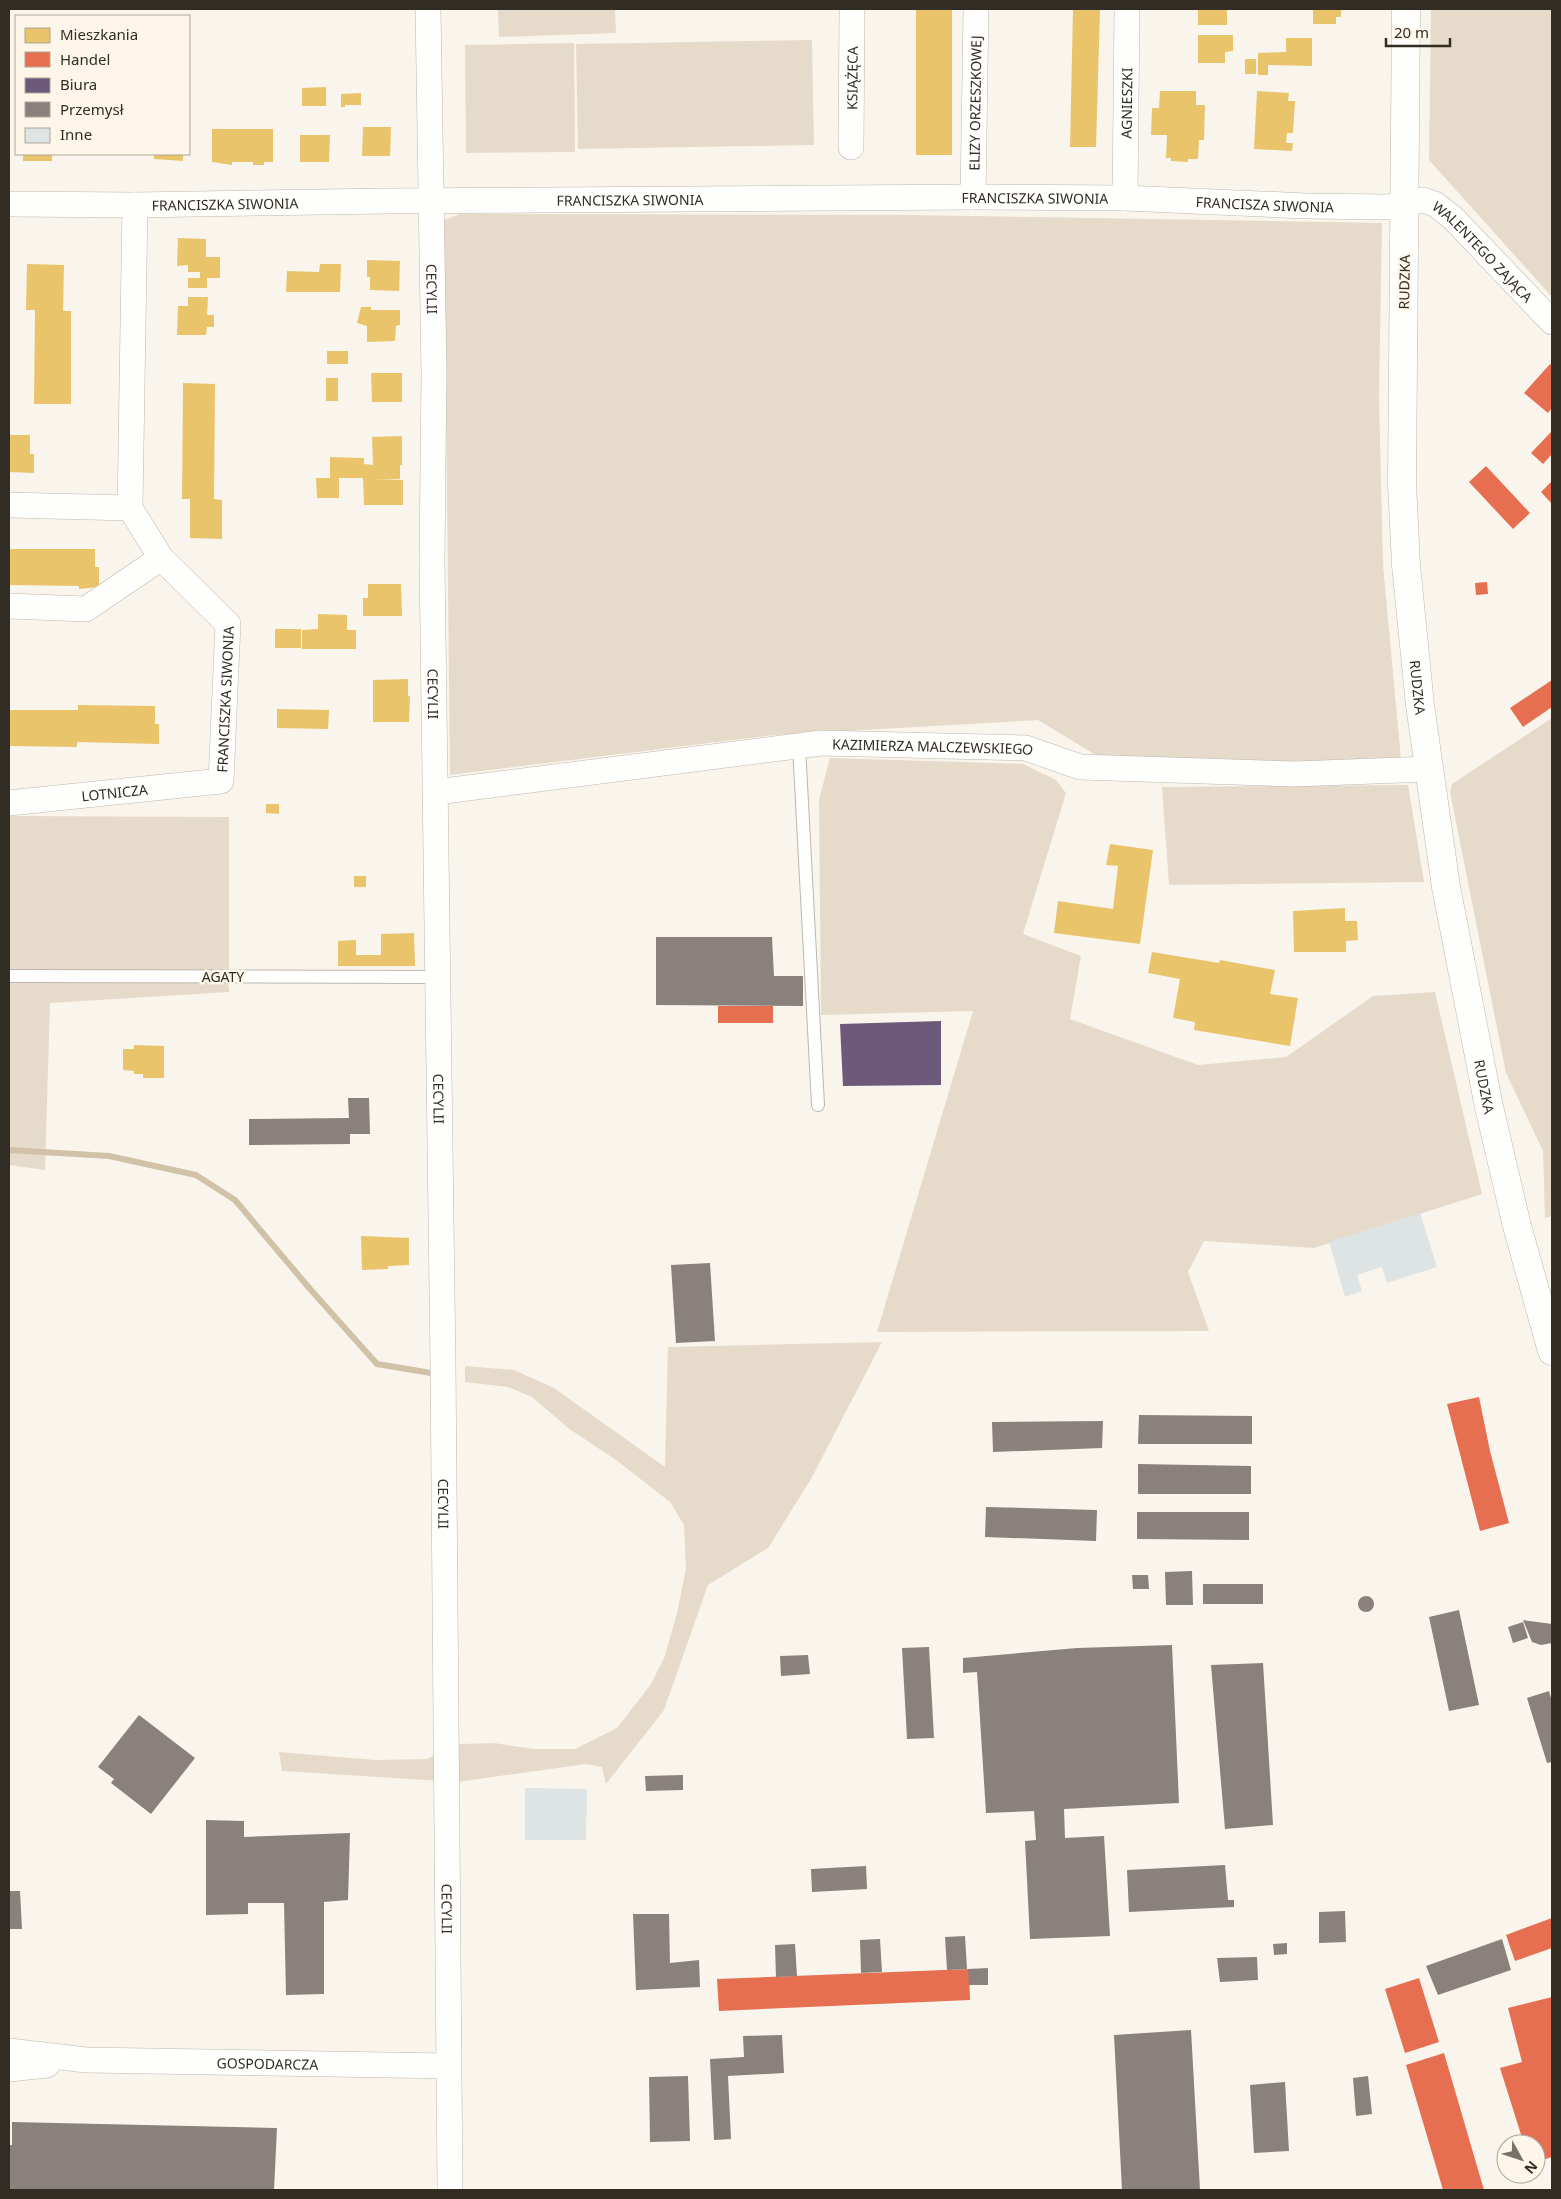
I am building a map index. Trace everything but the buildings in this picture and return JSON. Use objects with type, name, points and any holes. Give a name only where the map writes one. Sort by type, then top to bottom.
[{"type":"street","name":"CECYLII","points":[[428,9],[434,374],[432,560],[450,2190]]},
{"type":"street","name":"KSIĄŻĘCA","points":[[851,147],[852,9]]},
{"type":"street","name":"ELIZY ORZESZKOWEJ","points":[[972,197],[976,9]]},
{"type":"street","name":"AGNIESZKI","points":[[1125,198],[1127,9]]},
{"type":"street","name":"RUDZKA","points":[[1406,9],[1402,483],[1406,565],[1428,769],[1446,887],[1489,1107],[1517,1226],[1552,1351]]},
{"type":"street","name":"FRANCISZKA SIWONIA","points":[[9,204],[135,205],[430,200],[972,197],[1125,198]]},
{"type":"street","name":"FRANCISZA SIWONIA","points":[[1125,198],[1307,206],[1394,207],[1404,203]]},
{"type":"street","name":"WALENTEGO ZAJĄCA","points":[[1404,203],[1423,200],[1445,211],[1552,322]]},
{"type":"street","name":"FRANCISZKA SIWONIA","points":[[135,205],[130,508],[161,558],[228,624],[221,782]]},
{"type":"street","points":[[9,505],[130,508]]},
{"type":"street","points":[[9,606],[86,609],[161,558]]},
{"type":"street","name":"KAZIMIERZA MALCZEWSKIEGO","points":[[436,792],[821,743],[1026,748],[1080,767],[1295,774],[1428,769]]},
{"type":"street","name":"LOTNICZA","points":[[9,803],[221,782]]},
{"type":"street","name":"GOSPODARCZA","points":[[9,2050],[86,2060],[448,2066]]},
{"type":"street","name":"GOSPODARCZA","points":[[9,2069],[86,2060]]},
{"type":"lane","points":[[799,746],[818,1105]]},
{"type":"lane","name":"AGATY","points":[[9,976],[438,977]]},
{"type":"shaded area","points":[[498,9],[615,9],[616,33],[499,37]]},
{"type":"shaded area","points":[[1431,9],[1552,9],[1552,297],[1429,160]]},
{"type":"shaded area","points":[[812,40],[814,145],[578,149],[576,44]]},
{"type":"shaded area","points":[[574,43],[575,152],[466,153],[465,45]]},
{"type":"shaded area","points":[[460,214],[913,215],[1382,223],[1379,398],[1383,565],[1401,759],[1258,764],[1099,757],[1038,720],[775,735],[450,775],[444,220]]},
{"type":"shaded area","points":[[1552,718],[1552,1216],[1545,1218],[1543,1151],[1506,1073],[1450,792],[1452,784]]},
{"type":"shaded area","points":[[830,758],[1023,764],[1056,780],[1066,793],[1023,934],[1081,956],[1070,1019],[1198,1065],[1286,1057],[1373,996],[1435,992],[1482,1194],[1314,1248],[1204,1241],[1188,1272],[1209,1331],[877,1332],[973,1011],[821,1015],[819,800]]},
{"type":"shaded area","points":[[1408,785],[1424,882],[1169,885],[1162,787]]},
{"type":"shaded area","points":[[9,816],[229,817],[229,992],[50,1003],[45,1170],[9,1165]]},
{"type":"shaded area","points":[[882,1342],[811,1479],[768,1548],[708,1585],[664,1710],[606,1784],[602,1767],[586,1764],[457,1782],[282,1771],[279,1752],[376,1760],[427,1759],[461,1744],[494,1743],[533,1749],[575,1749],[617,1728],[651,1684],[665,1656],[677,1613],[686,1569],[684,1525],[670,1502],[616,1460],[568,1428],[532,1397],[508,1387],[465,1382],[465,1366],[514,1370],[554,1388],[665,1467],[668,1347]]},
{"type":"waterway","points":[[9,1150],[109,1156],[196,1175],[235,1200],[310,1289],[377,1364],[431,1373]]}]
